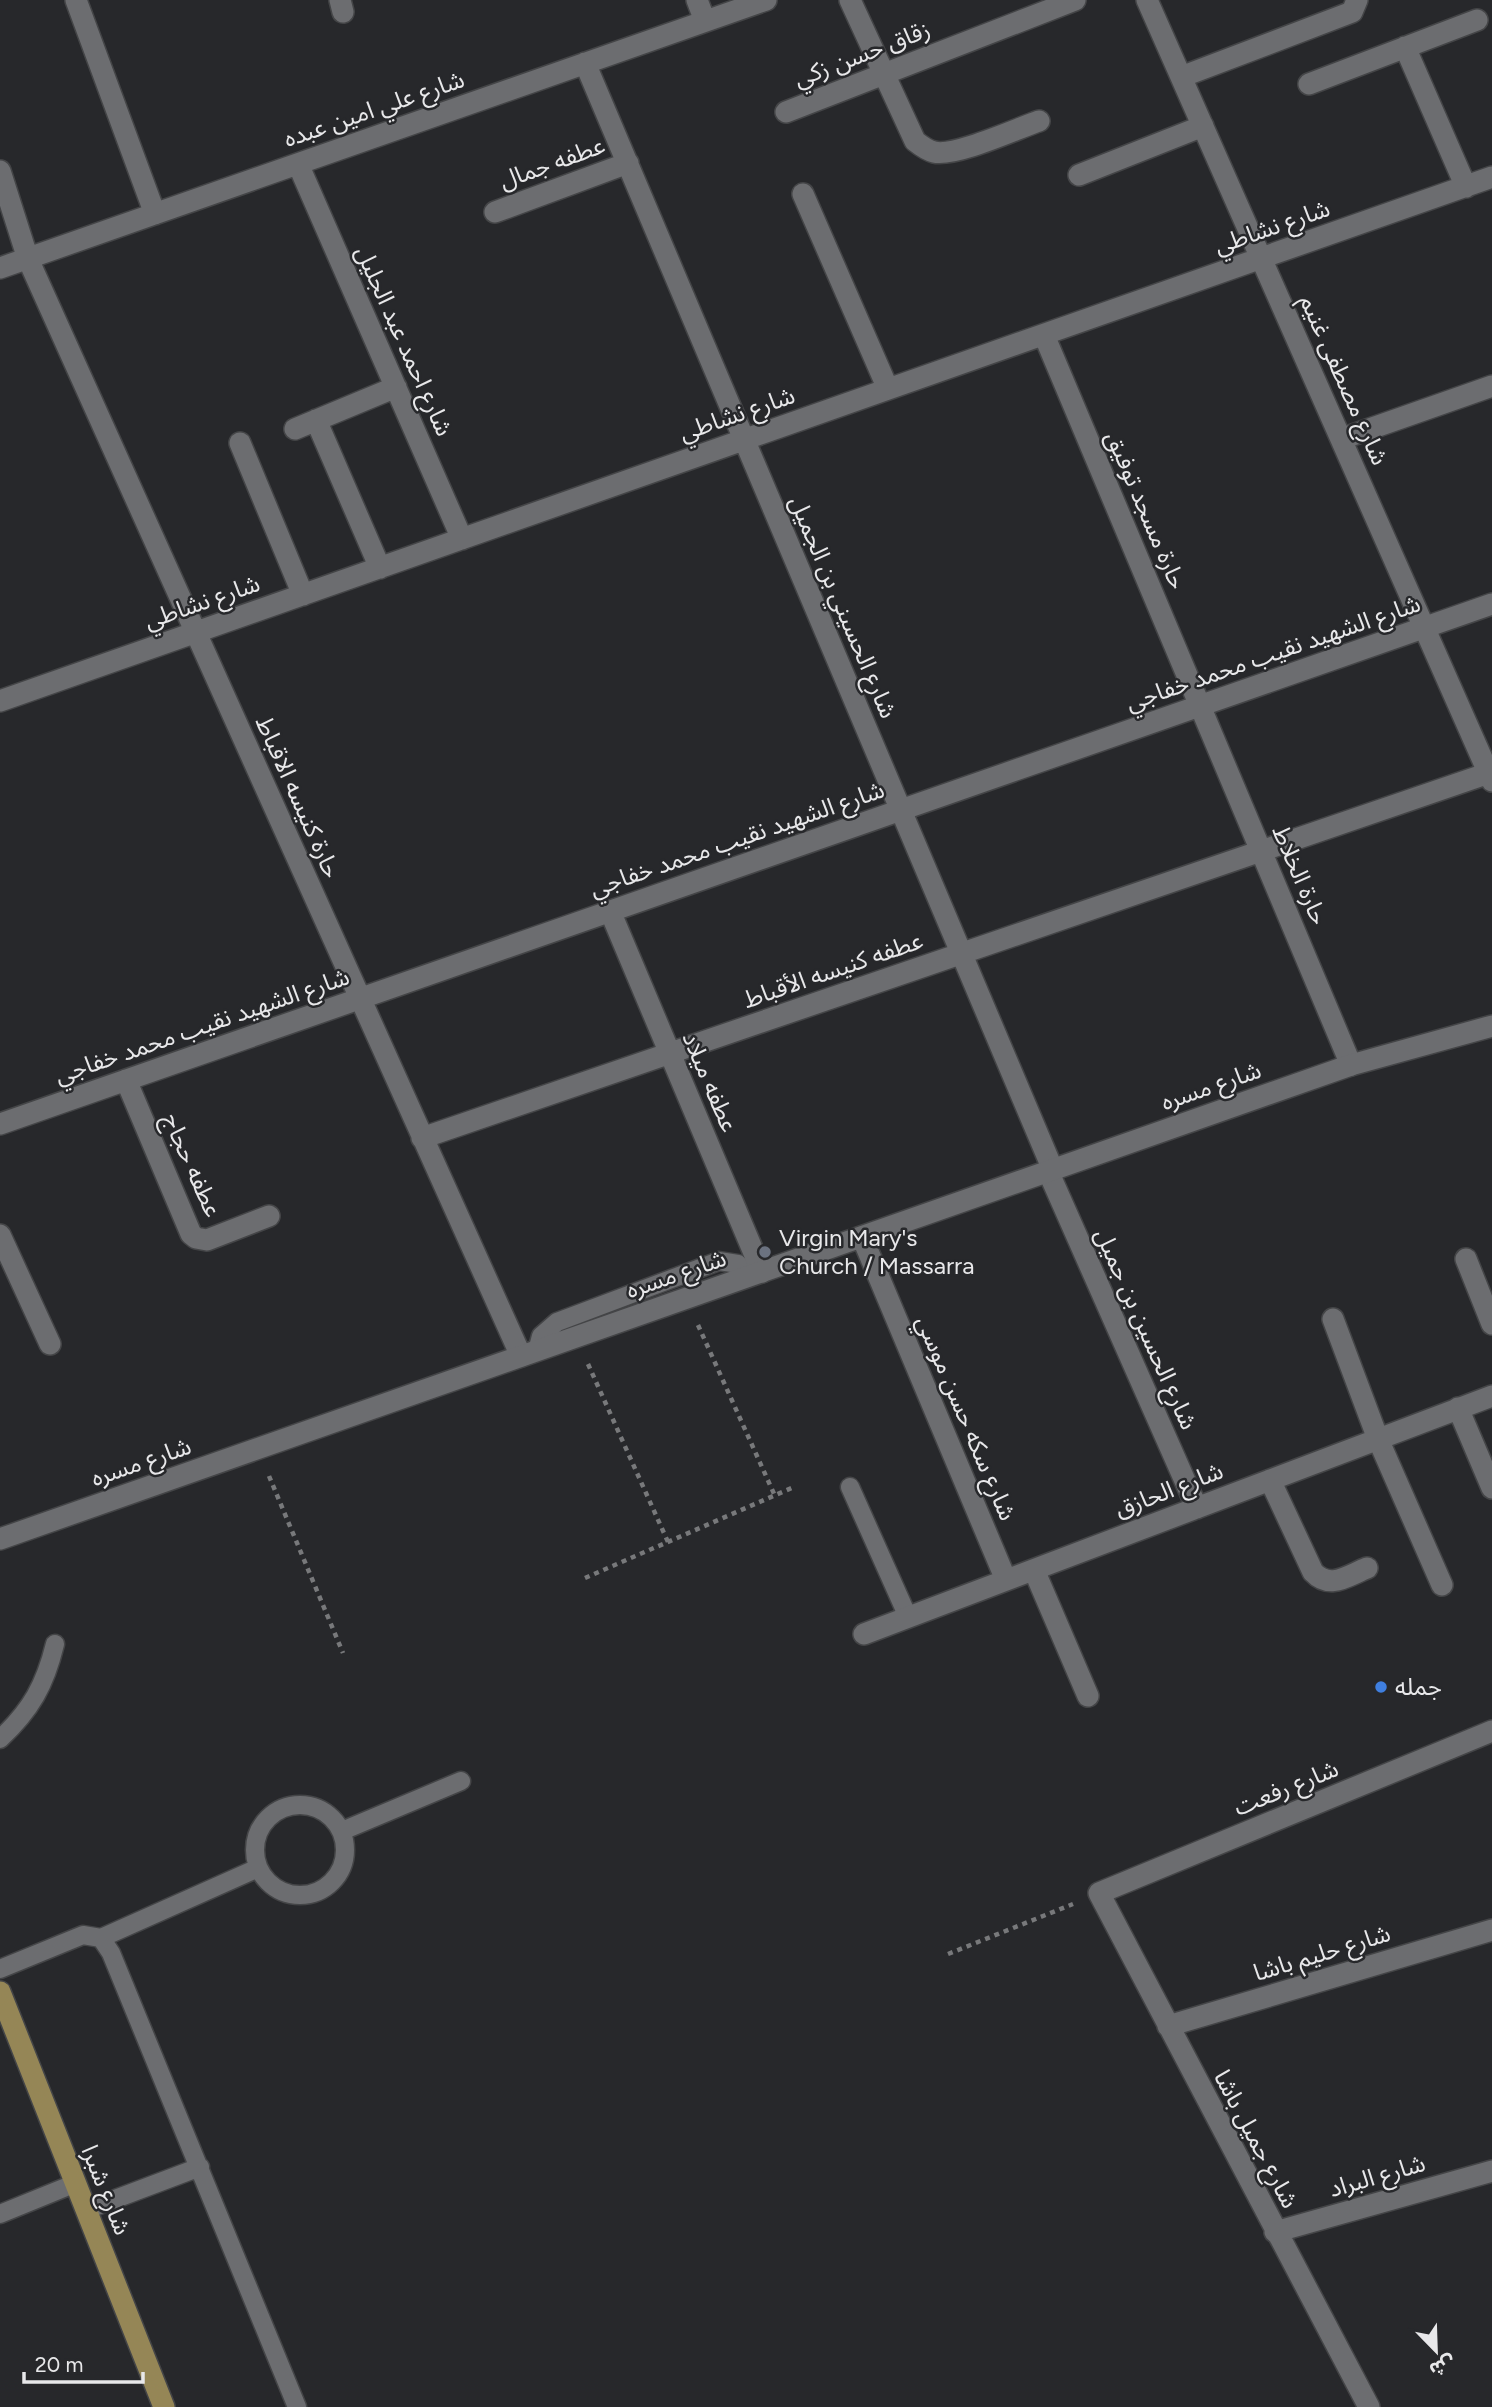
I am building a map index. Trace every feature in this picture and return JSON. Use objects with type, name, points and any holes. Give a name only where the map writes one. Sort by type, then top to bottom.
[{"type":"main road","name":"شارع شبرا","points":[[0,1992],[164,2407]]},
{"type":"street","points":[[76,0],[155,214]]},
{"type":"street","points":[[697,0],[705,21]]},
{"type":"street","name":"شارع علي امين عبده","points":[[0,268],[766,0]]},
{"type":"street","points":[[850,0],[915,141],[933,151],[954,151],[1039,121]]},
{"type":"street","name":"زقاق حسن زكي","points":[[786,112],[1075,0]]},
{"type":"street","name":"شارع مصطفى غنيم","points":[[1147,0],[1490,777]]},
{"type":"street","points":[[1181,77],[1352,12],[1357,0]]},
{"type":"street","points":[[1309,83],[1477,20]]},
{"type":"street","points":[[1405,47],[1466,187]]},
{"type":"street","name":"شارع الحسيني بن الجميل","points":[[585,63],[1050,1171]]},
{"type":"street","points":[[1079,175],[1203,126]]},
{"type":"street","name":"عطفه جمال","points":[[495,212],[628,163]]},
{"type":"street","name":"شارع احمد عبد الجليل","points":[[298,164],[462,539]]},
{"type":"street","name":"حارة كنيسه الاقباط","points":[[0,171],[28,259],[195,633],[422,1139],[529,1354]]},
{"type":"street","name":"شارع نشاطي","points":[[0,701],[1492,177]]},
{"type":"street","points":[[803,194],[888,390]]},
{"type":"street","name":"حارة مسجد توفيق","points":[[1044,335],[1199,706]]},
{"type":"street","points":[[1341,439],[1492,386]]},
{"type":"street","points":[[296,429],[396,387]]},
{"type":"street","points":[[316,420],[380,568]]},
{"type":"street","points":[[240,443],[303,595]]},
{"type":"street","name":"شارع الشهيد نقيب محمد خفاجي","points":[[0,1124],[1492,604]]},
{"type":"street","name":"حارة الخلاط","points":[[1199,706],[1351,1065]]},
{"type":"street","name":"عطفه كنيسه الأقباط","points":[[422,1139],[1261,851],[1490,777]]},
{"type":"street","name":"عطفه ميلاد","points":[[610,911],[670,1054],[756,1274]]},
{"type":"street","name":"شارع مسره","points":[[0,1539],[1351,1065],[1492,1026]]},
{"type":"street","name":"عطفه حجاج","points":[[126,1080],[191,1234],[207,1240],[269,1216]]},
{"type":"street","name":"شارع الحسين بن جميل","points":[[1050,1171],[1197,1508]]},
{"type":"street","points":[[0,1235],[50,1344]]},
{"type":"street","name":"شارع سكه حسن موسي","points":[[862,1237],[1006,1580]]},
{"type":"street","points":[[1466,1259],[1492,1324]]},
{"type":"street","points":[[1333,1320],[1378,1438],[1442,1585]]},
{"type":"street","name":"شارع الحازق","points":[[864,1634],[1492,1395]]},
{"type":"street","points":[[1458,1408],[1492,1488]]},
{"type":"street","points":[[1270,1480],[1312,1572],[1320,1581],[1331,1583],[1367,1568]]},
{"type":"street","points":[[1034,1570],[1088,1696]]},
{"type":"street","name":"شارع رفعت","points":[[1100,1893],[1492,1731]]},
{"type":"street","name":"شارع جميل باشا","points":[[1100,1893],[1275,2232],[1369,2407]]},
{"type":"street","name":"شارع حليم باشا","points":[[1168,2026],[1492,1930]]},
{"type":"street","name":"شارع البراد","points":[[1275,2232],[1492,2171]]},
{"type":"lane","points":[[529,1354],[541,1336],[557,1322],[719,1261],[738,1264],[756,1274]]},
{"type":"lane","points":[[850,1488],[908,1617]]},
{"type":"lane","points":[[0,1739],[35,1698],[48,1672],[55,1644]]},
{"type":"lane","points":[[342,1831],[461,1781]]},
{"type":"lane","points":[[295,1804],[316,1808],[334,1820],[342,1831],[344,1852],[339,1872],[330,1884],[318,1892],[290,1894],[277,1889],[266,1880],[258,1868],[254,1854],[255,1840],[261,1827],[281,1808],[295,1804]]},
{"type":"lane","points":[[0,1969],[83,1935],[101,1938],[258,1868]]},
{"type":"lane","points":[[101,1938],[111,1954],[297,2407]]},
{"type":"lane","points":[[86,2210],[200,2167]]},
{"type":"lane","points":[[0,2214],[76,2183]]},
{"type":"path","points":[[686,1299],[775,1496]]},
{"type":"path","points":[[576,1337],[668,1542]]},
{"type":"path","points":[[258,1449],[342,1653]]},
{"type":"path","points":[[585,1578],[794,1487]]},
{"type":"path","points":[[948,1954],[1100,1893]]},
{"type":"place","name":"Virgin Mary's Church / Massarra","points":[[765,1252]]},
{"type":"place","name":"جمله","points":[[1381,1687]]}]
